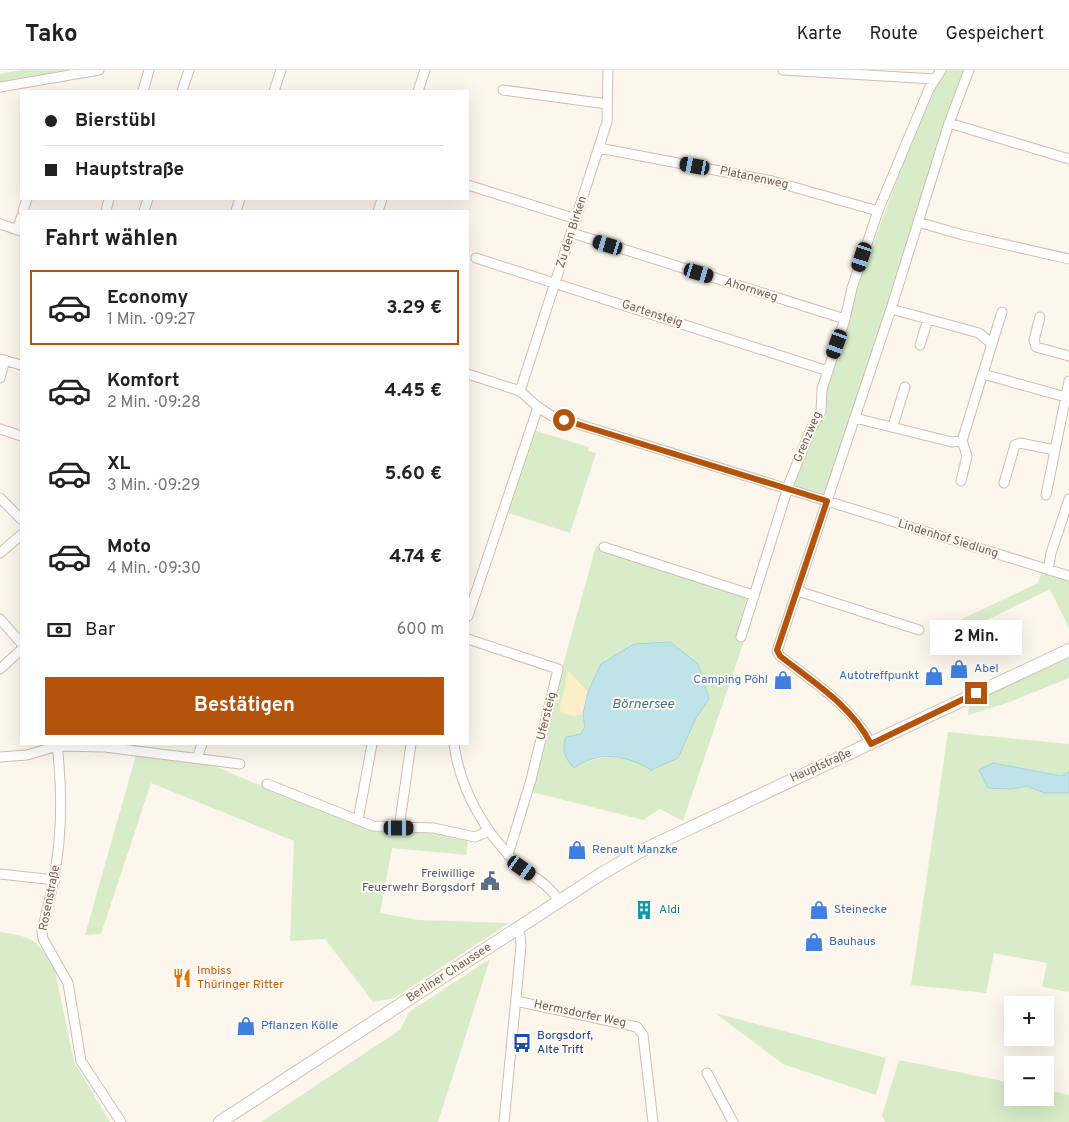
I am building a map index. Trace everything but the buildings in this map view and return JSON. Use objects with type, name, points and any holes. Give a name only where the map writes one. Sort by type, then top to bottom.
[{"type":"main road","name":"Hauptstraße","points":[[681,832],[1069,650]]},
{"type":"main road","name":"Berliner Chaussee","points":[[220,1122],[616,865],[681,832]]},
{"type":"street","points":[[0,88],[38,87],[99,70]]},
{"type":"street","points":[[143,90],[149,70]]},
{"type":"street","points":[[182,90],[189,70]]},
{"type":"street","points":[[274,90],[281,70]]},
{"type":"street","points":[[418,90],[425,70]]},
{"type":"street","name":"Zu den Birken","points":[[520,390],[607,122],[608,70]]},
{"type":"street","points":[[783,70],[934,79]]},
{"type":"street","name":"Grenzweg","points":[[741,637],[787,490],[811,429],[821,411],[822,389],[845,319],[852,288],[878,211],[934,79],[940,70]]},
{"type":"street","points":[[871,744],[865,731],[828,692],[780,656],[777,650],[891,308],[949,123],[969,70]]},
{"type":"street","points":[[503,90],[608,104]]},
{"type":"street","points":[[949,123],[1069,159]]},
{"type":"street","name":"Platanenweg","points":[[599,148],[772,181],[878,211]]},
{"type":"street","points":[[469,185],[576,220]]},
{"type":"street","points":[[918,222],[963,235],[1069,259]]},
{"type":"street","points":[[0,224],[19,231]]},
{"type":"street","name":"Ahornweg","points":[[572,233],[845,319]]},
{"type":"street","name":"Gartensteig","points":[[476,258],[828,371]]},
{"type":"street","points":[[891,308],[979,334],[992,344]]},
{"type":"street","points":[[961,481],[967,456],[962,441],[1002,312]]},
{"type":"street","points":[[1040,317],[1034,340],[1036,347],[1069,356]]},
{"type":"street","points":[[920,345],[928,319]]},
{"type":"street","points":[[0,378],[3,359],[20,365]]},
{"type":"street","points":[[469,374],[520,390]]},
{"type":"street","points":[[983,374],[1067,398]]},
{"type":"street","points":[[1046,495],[1069,381]]},
{"type":"street","points":[[893,426],[904,388]]},
{"type":"street","name":"Lindenhof Siedlung","points":[[520,390],[538,407],[552,416],[1069,576]]},
{"type":"street","points":[[469,613],[538,407]]},
{"type":"street","points":[[855,418],[952,442],[962,441]]},
{"type":"street","points":[[0,429],[20,436]]},
{"type":"street","points":[[1004,484],[1015,445],[1020,444],[1055,450]]},
{"type":"street","points":[[0,498],[20,518]]},
{"type":"street","points":[[1048,570],[1051,553],[1069,499]]},
{"type":"street","points":[[0,553],[20,536]]},
{"type":"street","points":[[604,547],[753,595]]},
{"type":"street","points":[[798,591],[919,630]]},
{"type":"street","points":[[0,619],[20,642]]},
{"type":"street","name":"Ufersteig","points":[[469,639],[558,668],[531,780],[508,854]]},
{"type":"street","points":[[0,669],[20,651]]},
{"type":"street","points":[[0,757],[27,755],[57,745],[105,746],[240,764]]},
{"type":"street","name":"Rosenstraße","points":[[57,745],[62,832],[55,880],[42,931],[43,939],[68,983],[82,1061],[121,1122]]},
{"type":"street","points":[[197,758],[202,745]]},
{"type":"street","points":[[358,820],[372,745]]},
{"type":"street","points":[[399,828],[411,745]]},
{"type":"street","points":[[454,745],[460,773],[470,798],[489,830],[508,854],[550,888],[559,901]]},
{"type":"street","points":[[267,784],[372,826],[434,828],[475,837],[489,830]]},
{"type":"street","points":[[0,874],[55,880]]},
{"type":"street","points":[[504,1122],[521,946],[520,935],[517,929]]},
{"type":"street","name":"Hermsdorfer Weg","points":[[516,1001],[637,1027],[643,1035],[653,1122]]},
{"type":"street","points":[[706,1073],[733,1122]]},
{"type":"green space","points":[[22,70],[83,70],[0,84],[0,74]]},
{"type":"green space","points":[[943,70],[966,70],[825,501],[791,491],[880,226]]},
{"type":"green space","points":[[533,430],[589,447],[588,451],[596,453],[570,533],[506,512]]},
{"type":"green space","points":[[596,546],[747,597],[739,626],[748,629],[683,821],[660,809],[643,820],[528,791]],"holes":[[[601,664],[709,699],[696,718],[678,758],[651,770],[633,761],[618,757],[582,762],[566,737],[581,734],[586,726],[583,714],[572,716],[567,682],[568,672],[588,692]]]},
{"type":"green space","points":[[1043,569],[1069,577],[1069,628],[1050,589],[958,634],[956,639],[949,625],[1038,583]]},
{"type":"green space","points":[[1069,658],[1069,678],[1007,703],[968,715],[969,702],[999,687]]},
{"type":"green space","points":[[948,732],[1069,744],[1069,772],[1061,776],[993,763],[1012,789],[1027,786],[1044,793],[1069,793],[1069,992],[1042,987],[1047,963],[994,953],[986,993],[911,985]]},
{"type":"green space","points":[[136,755],[214,766],[345,821],[379,832],[444,833],[468,841],[466,855],[392,848],[380,913],[419,920],[509,923],[394,998],[373,1002],[325,939],[290,941],[294,841],[151,783],[101,934],[85,935]]},
{"type":"green space","points":[[0,932],[28,938],[34,942],[44,952],[55,970],[74,1062],[110,1122],[0,1122]]},
{"type":"green space","points":[[490,959],[438,1122],[261,1122],[400,1030],[409,1012]]},
{"type":"green space","points":[[715,1013],[886,1058],[876,1095],[783,1064]]},
{"type":"green space","points":[[899,1060],[1004,1081],[1004,1106],[1054,1106],[1054,1092],[1069,1095],[1069,1122],[885,1122],[882,1115]]},
{"type":"sand","points":[[568,671],[588,692],[583,714],[572,716],[559,712]]},
{"type":"water","name":"Börnersee","points":[[670,642],[698,664],[709,699],[696,718],[678,758],[651,770],[632,761],[612,757],[593,759],[583,762],[574,768],[565,754],[566,737],[581,734],[585,727],[583,714],[588,692],[601,664],[634,644]]},
{"type":"water","points":[[993,763],[1061,776],[1069,772],[1069,793],[1044,793],[1027,786],[1012,789],[988,788],[979,770]]},
{"type":"place","name":"Abel","points":[[959,669]]},
{"type":"place","name":"Autotreffpunkt","points":[[934,676]]},
{"type":"place","name":"Camping Pöhl","points":[[783,680]]},
{"type":"place","name":"Renault Manzke","points":[[577,850]]},
{"type":"place","name":"Freiwillige Feuerwehr Borgsdorf","points":[[490,881]]},
{"type":"place","name":"Aldi","points":[[644,910]]},
{"type":"place","name":"Steinecke","points":[[819,910]]},
{"type":"place","name":"Bauhaus","points":[[814,942]]},
{"type":"place","name":"Imbiss Thüringer Ritter","points":[[182,978]]},
{"type":"place","name":"Pflanzen Kölle","points":[[246,1026]]},
{"type":"place","name":"Borgsdorf, Alte Trift","points":[[522,1043]]},
{"type":"route","points":[[564,420],[827,501],[777,650],[780,656],[828,692],[865,731],[871,744],[976,693]]}]
